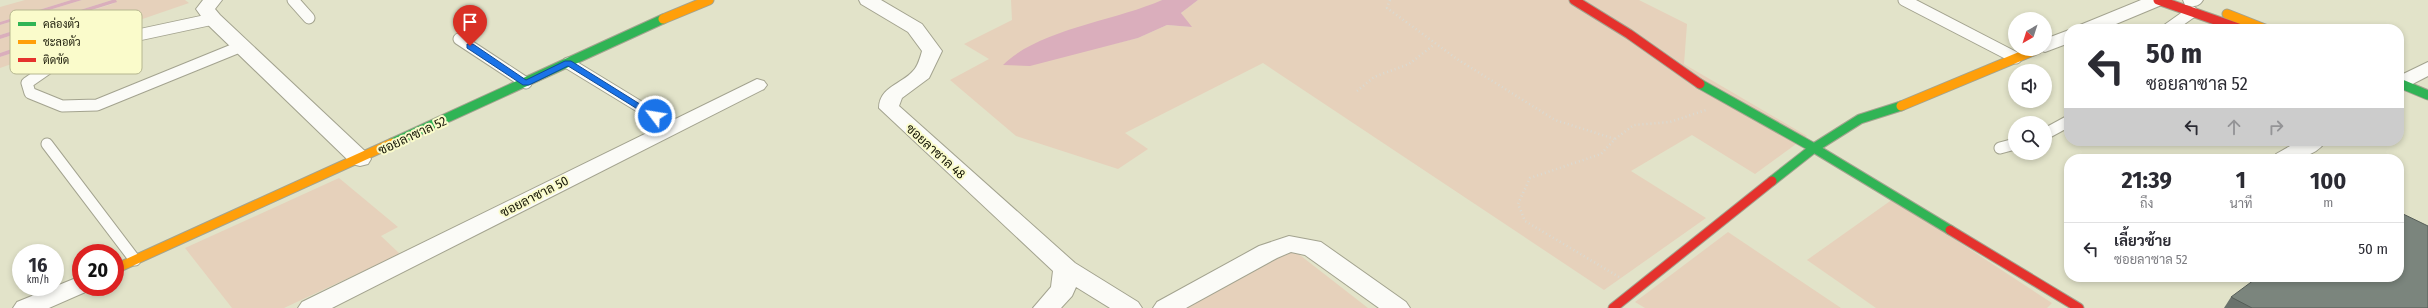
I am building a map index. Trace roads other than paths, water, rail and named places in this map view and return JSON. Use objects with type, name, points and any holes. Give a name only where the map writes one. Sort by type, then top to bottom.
[{"type":"street","name":"ซอยลาซาล 52","points":[[124,265],[360,159],[671,15],[709,0]]},
{"type":"street","name":"ซอยลาซาล 48","points":[[868,0],[915,28],[930,46],[932,51],[924,71],[913,82],[893,94],[888,104],[889,108],[1066,269]]},
{"type":"street","points":[[1574,0],[1629,34],[1705,88],[1814,148],[2079,308]]},
{"type":"street","points":[[2098,24],[2158,0],[2194,3],[2232,24]]},
{"type":"street","points":[[2214,9],[2252,24]]},
{"type":"street","points":[[213,10],[242,46],[360,159]]},
{"type":"street","points":[[2052,43],[2064,38]]},
{"type":"street","points":[[1613,308],[1814,148],[1860,119],[1902,104],[2021,56]]},
{"type":"street","points":[[2404,82],[2428,68]]},
{"type":"street","name":"ซอยลาซาล 50","points":[[311,308],[757,85]]},
{"type":"street","points":[[2404,86],[2428,95]]},
{"type":"street","points":[[2293,154],[2306,146]]},
{"type":"street","points":[[1166,308],[1268,252],[1289,244],[1312,248],[1397,308]]},
{"type":"street","points":[[1046,308],[1064,290],[1066,269],[1129,308]]},
{"type":"street","points":[[26,308],[72,288]]},
{"type":"lane","points":[[293,0],[309,18]]},
{"type":"lane","points":[[1904,0],[2016,58]]},
{"type":"lane","points":[[2173,24],[2194,3]]},
{"type":"lane","points":[[142,33],[213,10]]},
{"type":"lane","points":[[459,39],[526,83]]},
{"type":"lane","points":[[40,74],[27,83],[30,93],[53,106],[74,108],[97,106],[242,46]]},
{"type":"lane","points":[[568,63],[655,116]]},
{"type":"lane","points":[[2052,130],[2064,124]]},
{"type":"lane","points":[[47,144],[135,260]]},
{"type":"lane","points":[[2000,148],[2008,146]]}]
